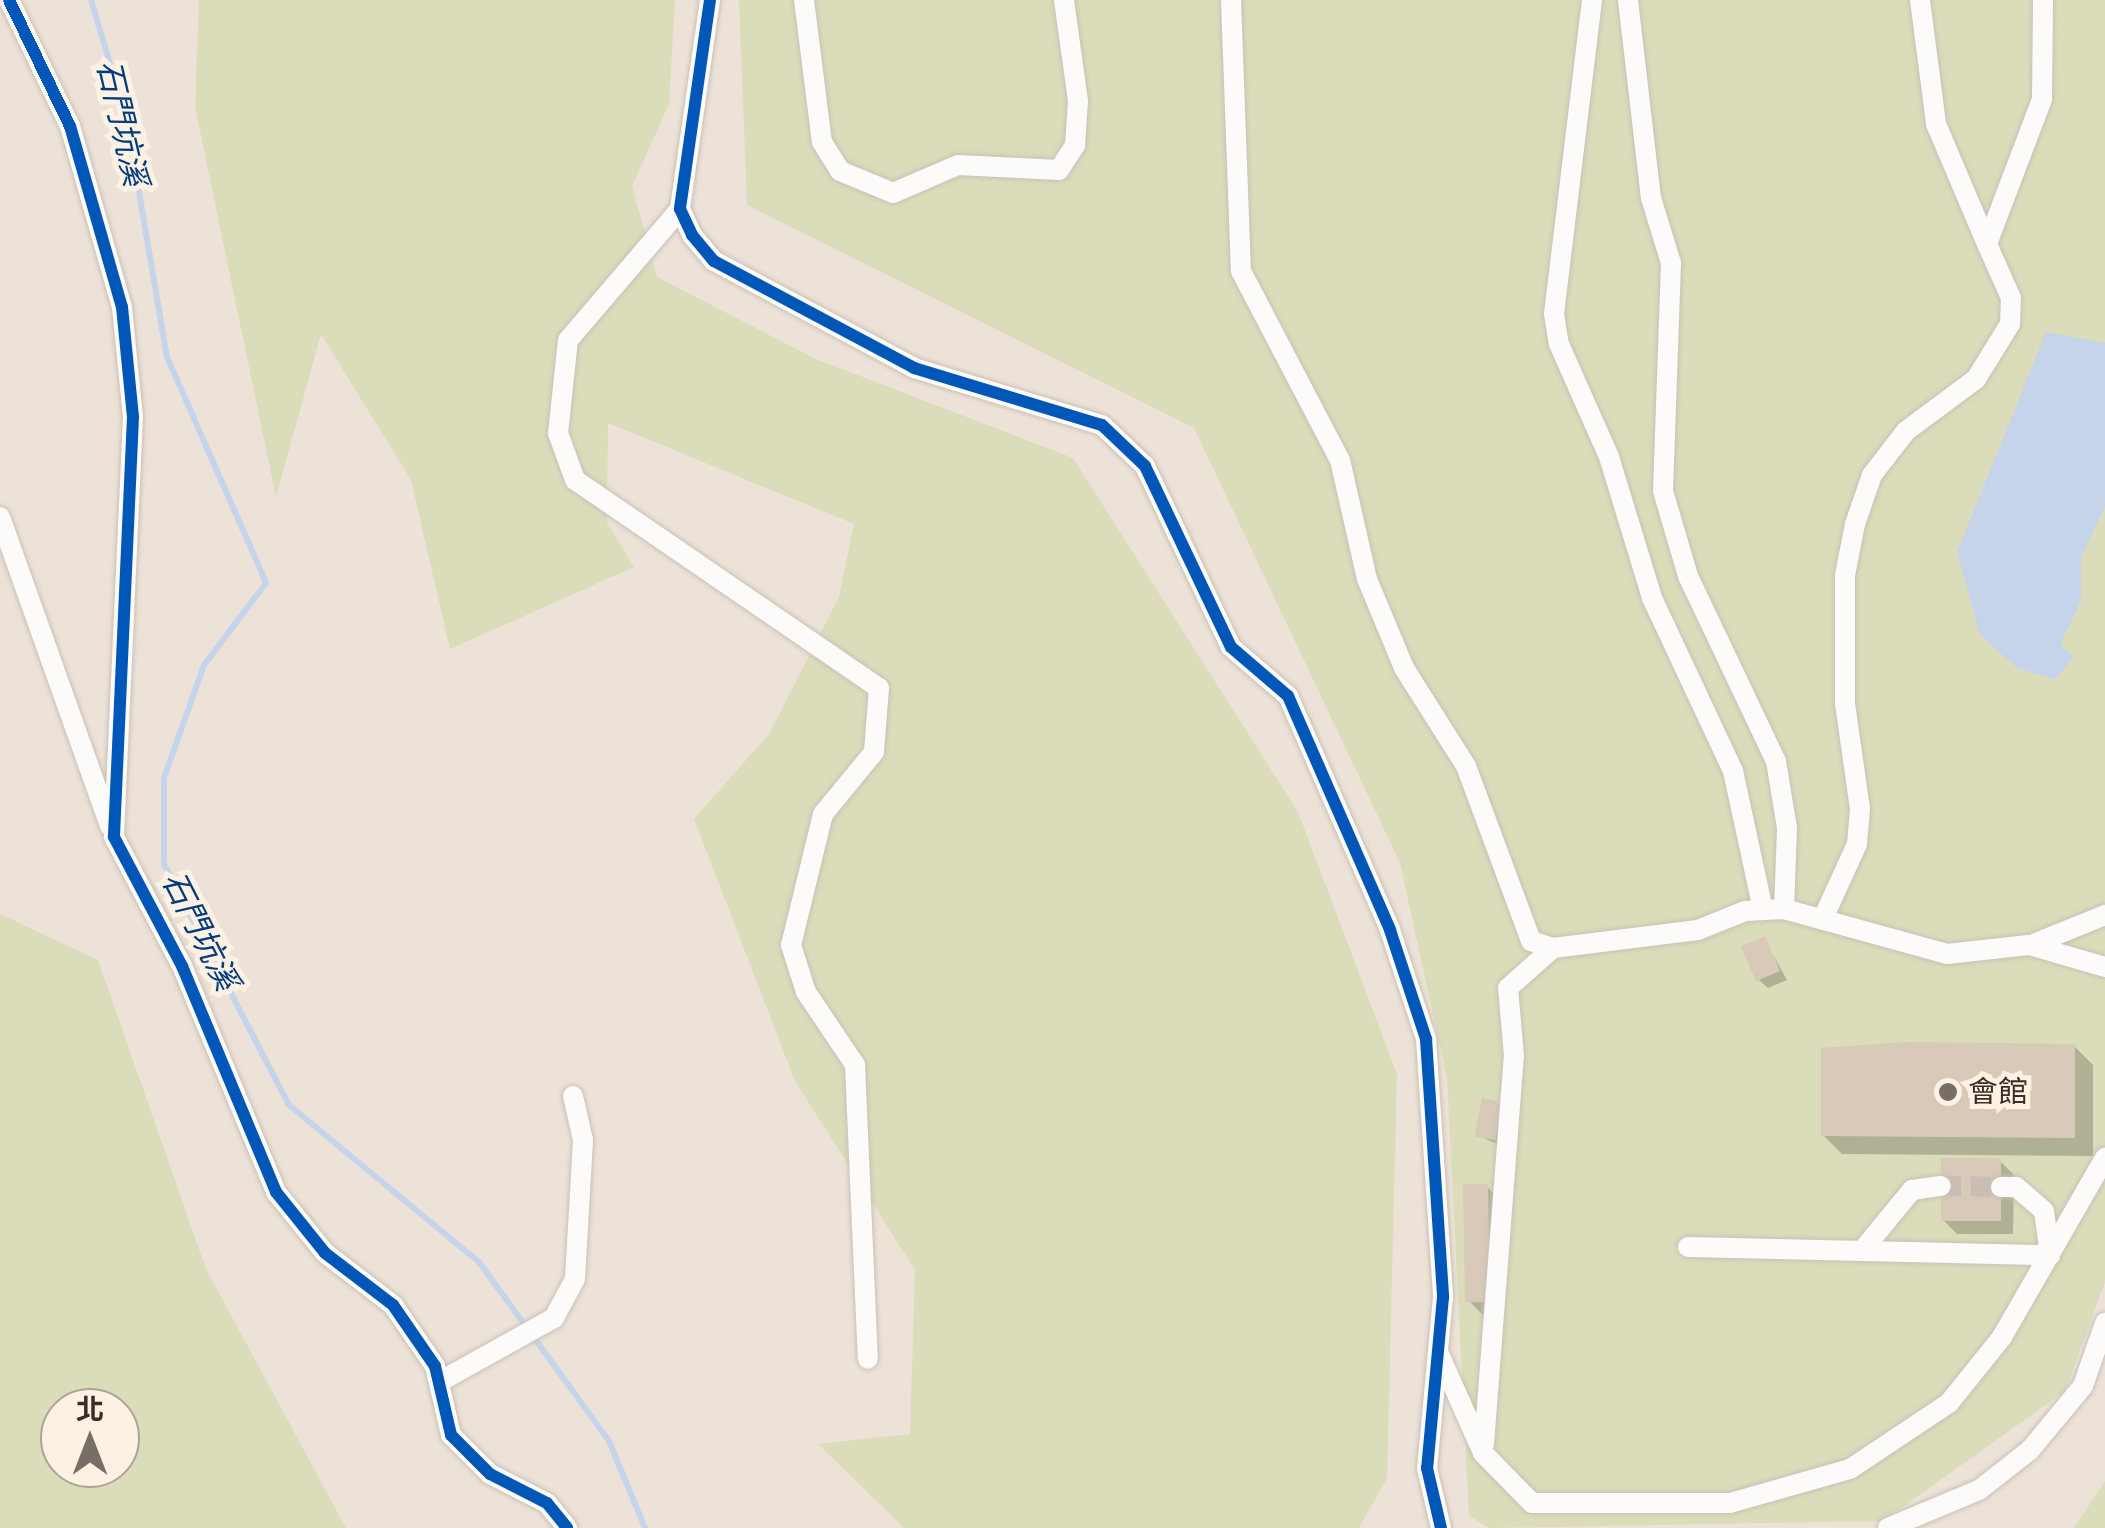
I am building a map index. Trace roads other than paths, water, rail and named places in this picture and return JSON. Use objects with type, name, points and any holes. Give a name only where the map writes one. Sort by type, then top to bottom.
[{"type":"street","points":[[9,0],[70,126],[122,306],[134,417],[114,837]]},
{"type":"street","points":[[710,0],[680,210],[568,340],[558,433],[575,480],[878,688],[874,752],[823,814],[791,945],[806,992],[855,1064],[870,1252],[868,1359]]},
{"type":"street","points":[[804,0],[822,142],[840,171],[893,193],[958,164],[1060,170],[1076,144],[1078,101],[1064,0]]},
{"type":"street","points":[[1230,0],[1240,270],[1340,460],[1367,578],[1404,668],[1466,766],[1531,942],[1553,948],[1698,930],[1774,909],[1826,914],[1947,954],[2029,946],[2105,916]]},
{"type":"street","points":[[1592,0],[1554,314],[1559,344],[1610,456],[1652,598],[1732,772],[1774,909]]},
{"type":"street","points":[[1628,0],[1651,198],[1670,263],[1663,492],[1688,576],[1776,760],[1787,828],[1774,909]]},
{"type":"street","points":[[1826,914],[1857,844],[1860,809],[1845,704],[1845,575],[1855,524],[1872,476],[1906,431],[1997,357],[2011,298],[1936,124],[1920,0]]},
{"type":"street","points":[[1986,244],[2042,99],[2044,0]]},
{"type":"street","points":[[680,210],[714,261],[808,316],[914,368],[1102,424],[1145,466],[1232,648],[1288,696],[1396,948],[1426,1039],[1443,1297],[1428,1468],[1441,1528]]},
{"type":"street","points":[[0,517],[114,837],[182,966],[276,1192],[325,1253],[393,1305],[439,1382],[451,1435],[490,1474],[547,1502],[567,1528]]},
{"type":"street","points":[[2029,946],[2105,967]]},
{"type":"street","points":[[1484,1453],[1514,1056],[1508,988],[1553,948]]},
{"type":"street","points":[[439,1382],[540,1325],[575,1279],[583,1140],[573,1096]]},
{"type":"street","points":[[1438,1352],[1484,1453],[1532,1503],[1560,1508],[1730,1503],[1850,1469],[1949,1403],[2050,1255],[2105,1158]]},
{"type":"street","points":[[1865,1247],[1912,1190],[1941,1186]]},
{"type":"street","points":[[2001,1187],[2016,1187],[2044,1211],[2050,1255]]},
{"type":"street","points":[[1688,1247],[1865,1247],[2050,1255]]},
{"type":"street","points":[[1888,1528],[1979,1490],[2030,1450],[2083,1386],[2105,1323]]},
{"type":"water","points":[[2046,332],[2105,343],[2105,507],[2081,557],[2081,600],[2060,645],[2074,657],[2055,679],[2017,668],[1980,635],[1957,552]]},
{"type":"waterway","name":"石門坑溪","points":[[91,0],[127,121],[167,357],[266,583],[204,665],[164,778],[164,864],[289,1105],[479,1262],[609,1441],[645,1528]]},
{"type":"tunnel","points":[[1941,1186],[2001,1187]]},
{"type":"place","name":"會館","points":[[1948,1092]]}]
